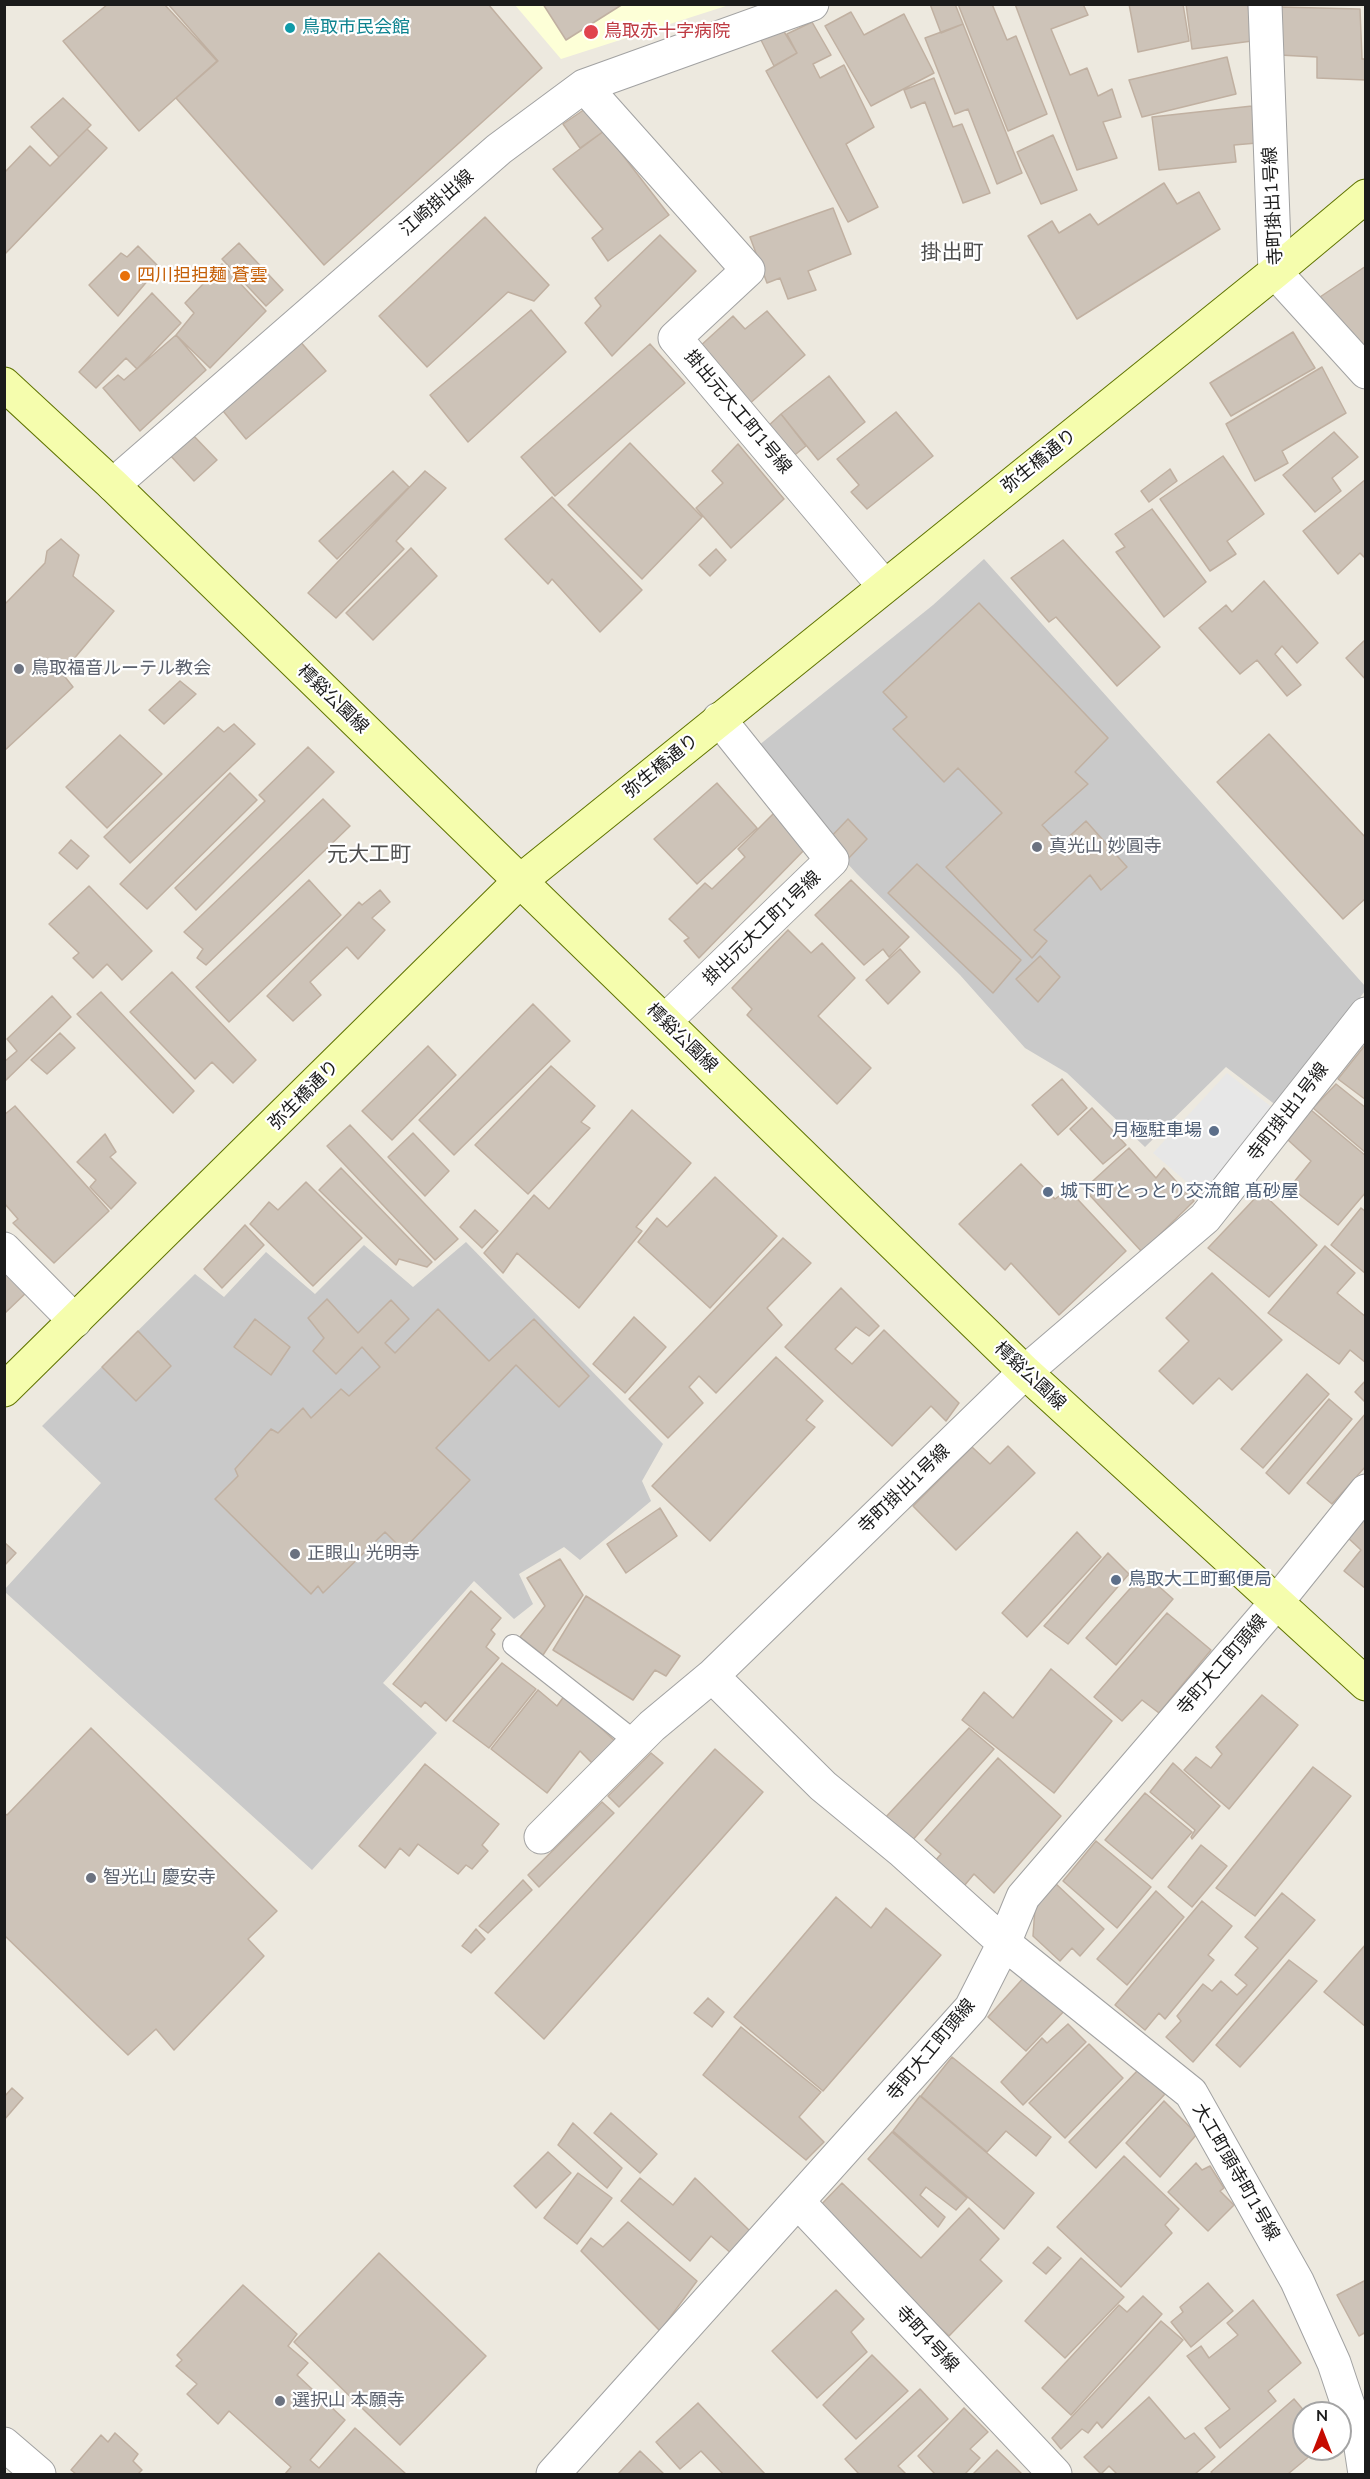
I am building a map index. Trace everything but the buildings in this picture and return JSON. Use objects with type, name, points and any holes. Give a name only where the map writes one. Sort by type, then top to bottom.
[{"type":"main road","name":"弥生橋通り","points":[[4,1390],[520,880],[1275,272],[1365,196]]},
{"type":"main road","name":"樗谿公園線","points":[[4,384],[113,485],[1025,1372],[1365,1684]]},
{"type":"street","name":"江崎掛出線","points":[[113,485],[499,149],[584,86],[812,4]]},
{"type":"street","name":"寺町掛出1号線","points":[[1265,4],[1275,272],[1365,372]]},
{"type":"street","name":"掛出元大工町1号線","points":[[584,86],[748,270],[675,338],[884,586]]},
{"type":"street","name":"掛出元大工町1号線","points":[[665,1021],[832,860],[718,720]]},
{"type":"street","name":"寺町掛出1号線","points":[[541,1837],[636,1742],[711,1676],[1025,1372],[1205,1218],[1365,1014]]},
{"type":"street","points":[[4,1249],[75,1321]]},
{"type":"street","name":"寺町大工町頭線","points":[[554,2475],[971,2008],[1004,1943],[1023,1896],[1276,1603],[1365,1491]]},
{"type":"street","points":[[711,1676],[823,1786],[902,1851],[1004,1943]]},
{"type":"street","name":"大工町頭寺町1号線","points":[[1004,1943],[1191,2093],[1298,2281],[1334,2362],[1360,2441],[1365,2475]]},
{"type":"street","name":"寺町4号線","points":[[799,2203],[1055,2475]]},
{"type":"street","points":[[4,2444],[39,2475]]},
{"type":"lane","points":[[513,1645],[636,1742]]},
{"type":"shaded area","name":"鳥取赤十字病院","points":[[515,5],[729,5],[561,59]]},
{"type":"shaded area","name":"真光山 妙圓寺","points":[[984,559],[1365,986],[1365,991],[1277,1106],[1226,1067],[1145,1147],[1067,1073],[1025,1048],[960,975],[857,874],[748,754],[933,605]]},
{"type":"shaded area","name":"月極駐車場","points":[[1227,1073],[1273,1108],[1203,1196],[1153,1153]]},
{"type":"shaded area","name":"正眼山 光明寺","points":[[466,1242],[663,1444],[642,1481],[651,1501],[580,1560],[564,1547],[519,1574],[533,1604],[514,1619],[474,1581],[383,1683],[437,1733],[312,1870],[5,1592],[5,1589],[101,1483],[42,1426],[195,1274],[224,1297],[266,1252],[315,1294],[364,1245],[413,1287]]},
{"type":"place","name":"鳥取市民会館","points":[[290,28]]},
{"type":"place","name":"鳥取赤十字病院","points":[[591,32]]},
{"type":"place","name":"四川担担麺 蒼雲","points":[[125,276]]},
{"type":"place","name":"鳥取福音ルーテル教会","points":[[19,669]]},
{"type":"place","name":"真光山 妙圓寺","points":[[1037,847]]},
{"type":"place","name":"月極駐車場","points":[[1214,1131]]},
{"type":"place","name":"城下町とっとり交流館 髙砂屋","points":[[1048,1192]]},
{"type":"place","name":"正眼山 光明寺","points":[[295,1554]]},
{"type":"place","name":"鳥取大工町郵便局","points":[[1116,1580]]},
{"type":"place","name":"智光山 慶安寺","points":[[91,1878]]},
{"type":"place","name":"選択山 本願寺","points":[[280,2401]]},
{"type":"district","name":"掛出町","points":[[952,253]]},
{"type":"district","name":"元大工町","points":[[369,855]]}]
